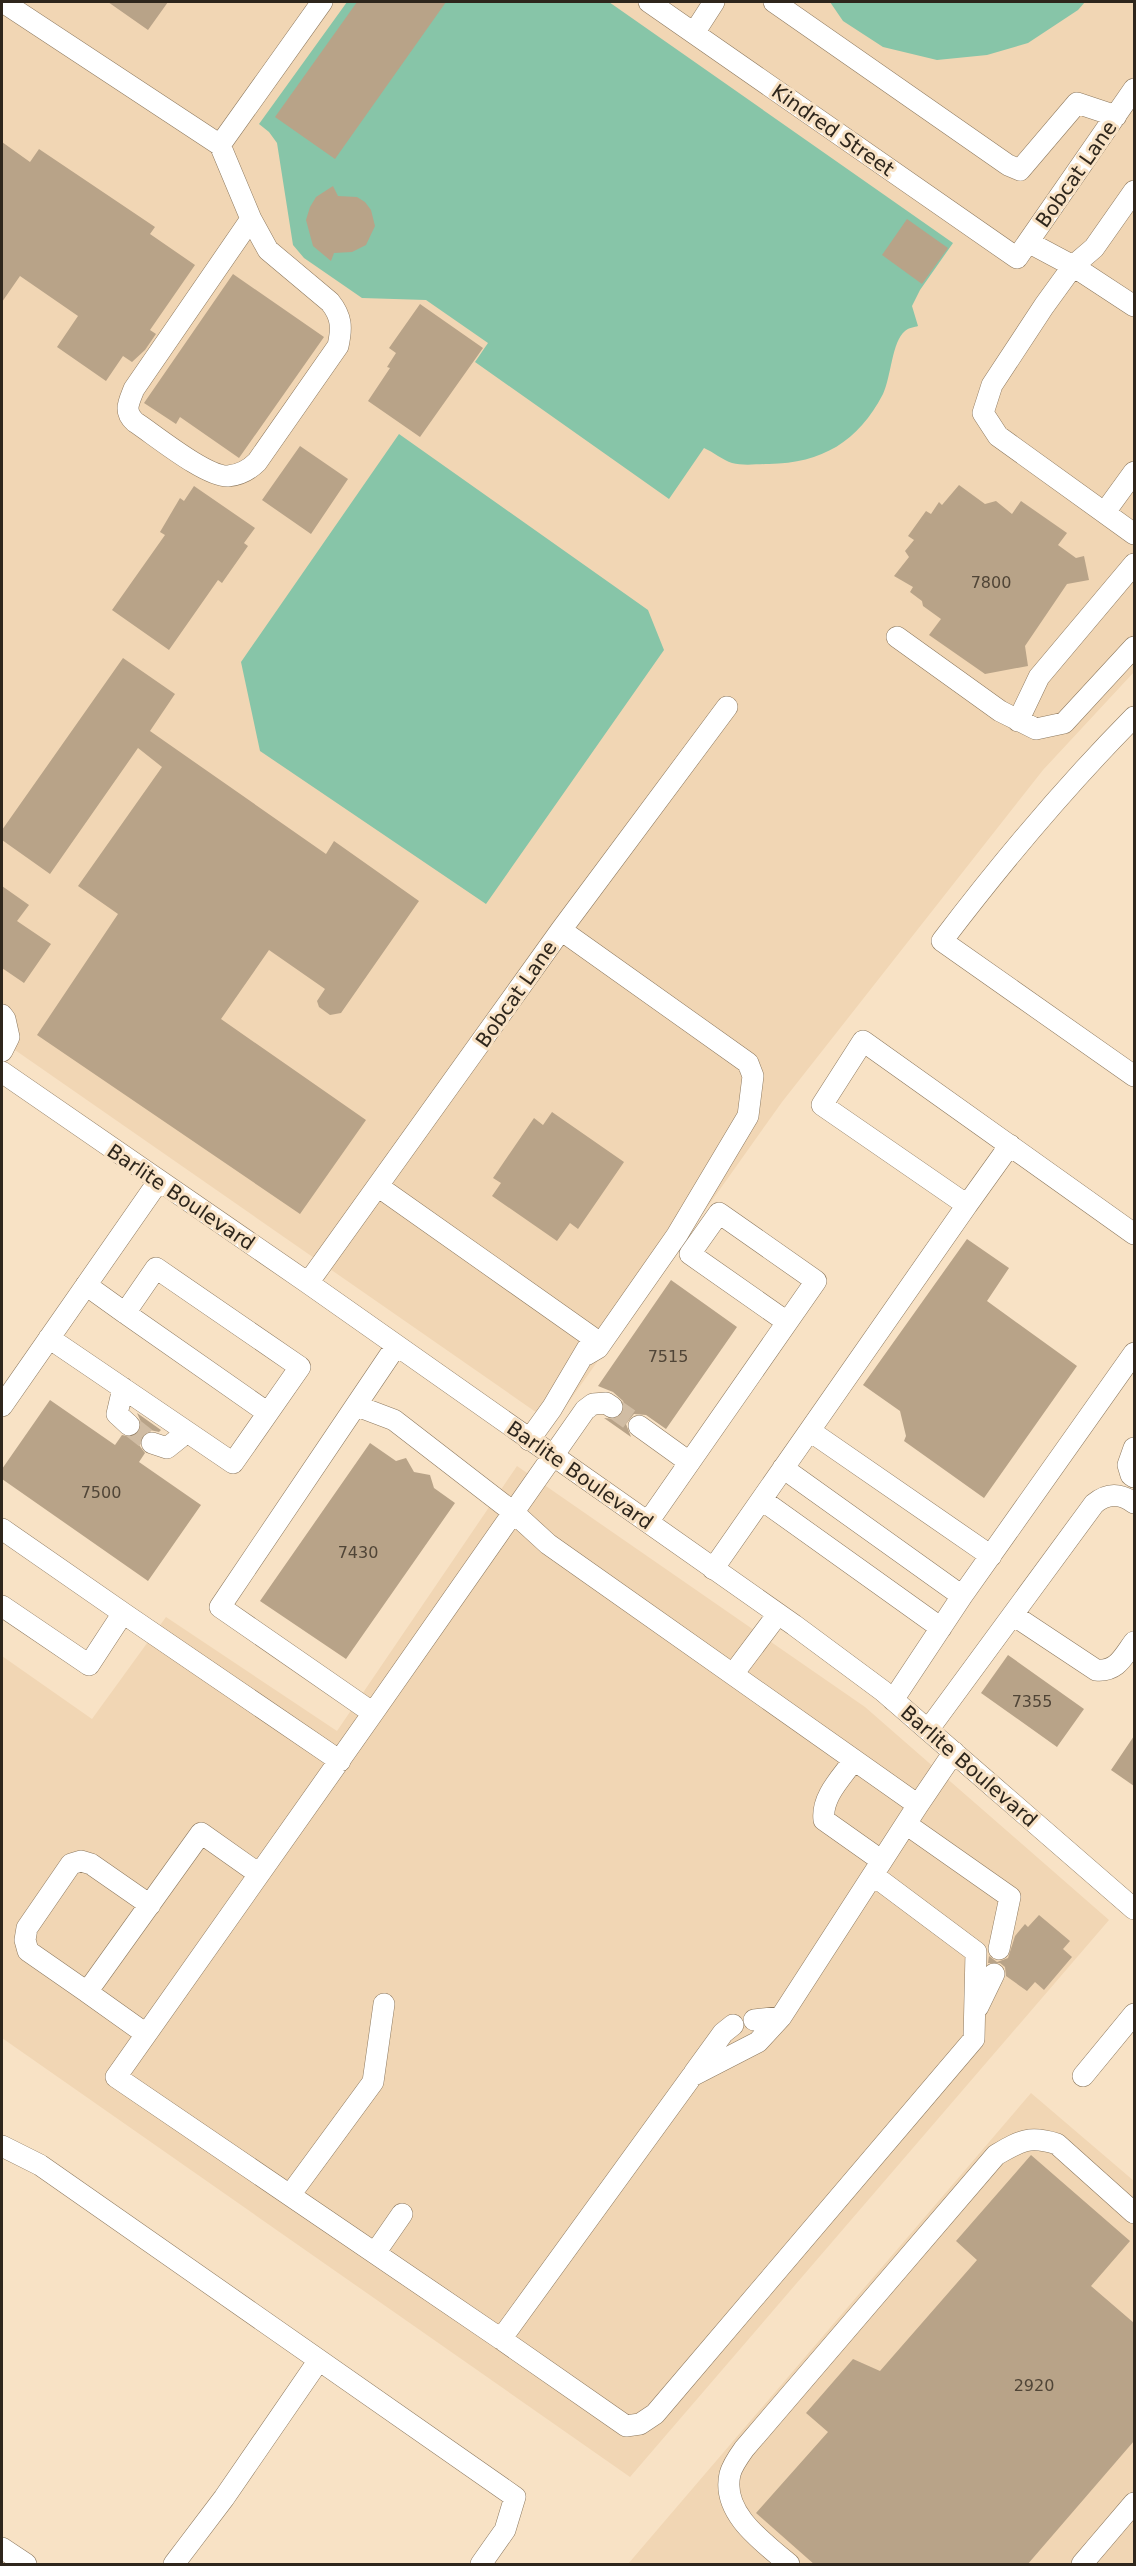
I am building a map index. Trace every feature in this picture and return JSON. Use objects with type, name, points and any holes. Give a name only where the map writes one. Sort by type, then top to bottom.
[{"type":"street","points":[[220,145],[322,2]]},
{"type":"street","name":"Kindred Street","points":[[649,2],[1022,250],[1073,266],[1134,306]]},
{"type":"street","points":[[694,33],[714,2]]},
{"type":"street","points":[[774,2],[1008,165],[1020,170],[1077,103],[1116,116]]},
{"type":"street","points":[[4,4],[220,145],[251,219],[268,250],[330,302],[338,312],[342,328],[338,346],[256,462],[249,470],[227,476],[216,475],[202,468],[135,422],[127,410],[134,389],[251,219]]},
{"type":"street","name":"Bobcat Lane","points":[[1022,250],[1134,89]]},
{"type":"street","points":[[1134,191],[1094,248],[1073,266],[992,385],[983,413],[998,436],[1134,534]]},
{"type":"street","points":[[1105,512],[1134,472]]},
{"type":"street","points":[[1018,721],[1039,677],[1134,564]]},
{"type":"street","points":[[897,637],[1000,711],[1036,729],[1064,723],[1134,647]]},
{"type":"street","name":"Bobcat Lane","points":[[308,1283],[561,930],[727,707]]},
{"type":"street","points":[[1134,717],[1084,768],[1015,848],[942,941],[1134,1076]]},
{"type":"street","points":[[379,1187],[589,1346],[598,1348],[677,1235],[748,1116],[753,1076],[748,1063],[561,930]]},
{"type":"street","points":[[2,1015],[9,1037],[2,1051]]},
{"type":"street","points":[[968,1205],[822,1105],[862,1041],[1134,1234]]},
{"type":"street","name":"Barlite Boulevard","points":[[2,1071],[778,1614],[893,1700],[1134,1909]]},
{"type":"street","points":[[713,1569],[1010,1145]]},
{"type":"street","points":[[2,1406],[158,1182]]},
{"type":"street","points":[[648,1522],[689,1462],[787,1323],[816,1281],[718,1213],[690,1254],[787,1323]]},
{"type":"street","points":[[49,1338],[233,1463],[300,1367],[156,1268],[125,1312]]},
{"type":"street","points":[[86,1285],[268,1413]]},
{"type":"street","points":[[374,1713],[220,1607],[396,1346]]},
{"type":"street","points":[[529,1440],[552,1408],[589,1346]]},
{"type":"street","points":[[893,1700],[962,1596],[1134,1353]]},
{"type":"street","points":[[123,1388],[117,1414],[129,1425]]},
{"type":"street","points":[[612,1407],[606,1403],[594,1404],[585,1410],[116,2077],[626,2426],[640,2424],[655,2414],[974,2039],[976,1952],[824,1820],[823,1811],[826,1801],[854,1760]]},
{"type":"street","points":[[357,1406],[394,1420],[513,1512],[548,1544],[918,1805]]},
{"type":"street","points":[[639,1426],[689,1462]]},
{"type":"street","points":[[810,1431],[991,1556]]},
{"type":"street","points":[[152,1443],[167,1448],[187,1432]]},
{"type":"street","points":[[1134,1448],[1128,1465],[1134,1478]]},
{"type":"street","points":[[783,1468],[962,1596]]},
{"type":"street","points":[[928,1730],[1094,1504],[1111,1495],[1124,1496],[1134,1503]]},
{"type":"street","points":[[762,1500],[941,1628]]},
{"type":"street","points":[[2,1529],[340,1761]]},
{"type":"street","points":[[2,1606],[89,1665],[123,1613]]},
{"type":"street","points":[[733,1674],[778,1614]]},
{"type":"street","points":[[1013,1615],[1096,1670],[1106,1671],[1116,1667],[1134,1642]]},
{"type":"street","points":[[692,2076],[758,2042],[781,2017],[954,1752]]},
{"type":"street","points":[[906,1824],[1010,1897],[999,1949]]},
{"type":"street","points":[[87,1992],[201,1833],[259,1874]]},
{"type":"street","points":[[146,2034],[28,1951],[25,1940],[27,1928],[71,1864],[81,1861],[91,1864],[150,1905]]},
{"type":"street","points":[[974,2016],[994,1974]]},
{"type":"street","points":[[290,2195],[373,2082],[384,2004]]},
{"type":"street","points":[[1083,2076],[1134,2014]]},
{"type":"street","points":[[754,2020],[781,2017]]},
{"type":"street","points":[[501,2339],[723,2033],[733,2025]]},
{"type":"street","points":[[789,2565],[750,2530],[730,2499],[730,2473],[744,2449],[996,2156],[1023,2140],[1041,2139],[1057,2144],[1134,2213]]},
{"type":"street","points":[[2,2146],[40,2165],[515,2497],[505,2530],[481,2565]]},
{"type":"street","points":[[375,2253],[402,2214]]},
{"type":"street","points":[[174,2565],[224,2498],[319,2360]]},
{"type":"street","points":[[1082,2565],[1134,2503]]},
{"type":"street","points":[[2,2548],[21,2563]]},
{"type":"shaded area","points":[[2,2],[1134,2],[1134,672],[1043,770],[782,1102],[553,1424],[2,1041]]},
{"type":"shaded area","points":[[517,1466],[865,1707],[1109,1920],[630,2477],[2,2038],[2,1656],[92,1719],[166,1617],[337,1731]]},
{"type":"shaded area","points":[[1031,2093],[1134,2181],[1134,2564],[628,2564]]},
{"type":"green space","points":[[347,2],[609,2],[953,243],[920,290],[912,306],[918,326],[906,330],[897,343],[883,394],[862,425],[836,447],[822,454],[788,463],[736,464],[704,448],[669,499],[475,362],[488,343],[426,300],[362,298],[304,258],[293,245],[277,143],[259,124]]},
{"type":"green space","points":[[830,2],[1085,2],[1078,10],[1028,43],[987,55],[937,60],[883,47],[843,21]]},
{"type":"green space","points":[[399,434],[648,610],[664,650],[486,904],[260,751],[241,662]]},
{"type":"building","points":[[108,2],[168,2],[148,30]]},
{"type":"building","points":[[357,2],[446,2],[335,159],[275,117]]},
{"type":"building","points":[[2,142],[30,162],[39,149],[155,227],[150,234],[195,265],[150,330],[156,334],[145,350],[132,362],[123,356],[106,381],[57,347],[78,316],[20,276],[2,302]]},
{"type":"building","points":[[333,186],[338,196],[357,197],[365,202],[371,210],[375,226],[366,245],[352,252],[334,253],[331,261],[313,246],[306,220],[316,197]]},
{"type":"building","points":[[907,219],[948,248],[922,284],[882,255]]},
{"type":"building","points":[[233,274],[324,337],[239,458],[180,417],[176,424],[144,403]]},
{"type":"building","points":[[420,304],[483,348],[420,437],[368,401],[390,368],[387,367],[396,353],[389,348]]},
{"type":"building","points":[[300,446],[348,479],[311,534],[262,500]]},
{"type":"building","points":[[959,485],[985,504],[996,501],[1012,514],[1021,501],[1067,533],[1058,545],[1076,558],[1084,556],[1089,580],[1067,584],[1025,646],[1028,666],[985,674],[929,635],[941,619],[923,606],[922,601],[910,592],[913,587],[894,576],[909,557],[905,551],[914,540],[908,536],[926,511],[931,514],[939,502],[942,505]]},
{"type":"building","points":[[194,486],[255,528],[244,543],[248,546],[222,583],[218,580],[169,650],[112,610],[165,535],[160,532],[180,498],[184,501]]},
{"type":"building","points":[[123,658],[175,694],[150,731],[326,854],[334,841],[419,901],[341,1013],[330,1015],[319,1007],[317,1001],[325,989],[269,950],[221,1019],[366,1120],[300,1214],[37,1035],[118,914],[78,886],[162,767],[138,748],[50,874],[2,840],[2,830]]},
{"type":"building","points":[[2,886],[29,905],[17,921],[51,944],[24,983],[2,968]]},
{"type":"building","points":[[552,1112],[624,1162],[578,1229],[570,1223],[557,1241],[492,1196],[501,1183],[493,1178],[534,1118],[543,1125]]},
{"type":"building","points":[[967,1239],[1009,1268],[987,1301],[1077,1366],[984,1498],[904,1441],[906,1436],[900,1411],[863,1385]]},
{"type":"building","points":[[671,1280],[737,1327],[666,1429],[646,1415],[634,1414],[626,1424],[631,1437],[604,1418],[617,1419],[622,1415],[625,1407],[623,1401],[613,1392],[598,1386]]},
{"type":"building","points":[[50,1400],[115,1445],[122,1435],[132,1437],[139,1433],[141,1422],[137,1413],[161,1430],[159,1432],[150,1430],[143,1434],[139,1445],[145,1453],[139,1462],[201,1505],[148,1581],[2,1479],[2,1469]]},
{"type":"building","points":[[370,1443],[396,1461],[406,1458],[414,1472],[430,1475],[434,1488],[455,1503],[346,1659],[260,1601]]},
{"type":"building","points":[[1008,1655],[1084,1709],[1057,1747],[981,1693]]},
{"type":"building","points":[[1134,1736],[1134,1786],[1111,1770]]},
{"type":"building","points":[[1039,1915],[1070,1941],[1063,1949],[1072,1957],[1044,1990],[1035,1982],[1027,1991],[1006,1976],[1005,1967],[1000,1963],[988,1963],[989,1956],[997,1962],[1008,1958],[1015,1936],[1025,1924],[1028,1927]]},
{"type":"building","points":[[1031,2155],[1130,2241],[1091,2286],[1134,2323],[1134,2441],[1027,2565],[815,2565],[756,2513],[828,2432],[806,2413],[853,2359],[880,2371],[977,2260],[956,2241]]},
{"type":"tunnel","points":[[612,1407],[639,1426]]},
{"type":"tunnel","points":[[129,1425],[152,1443]]}]
